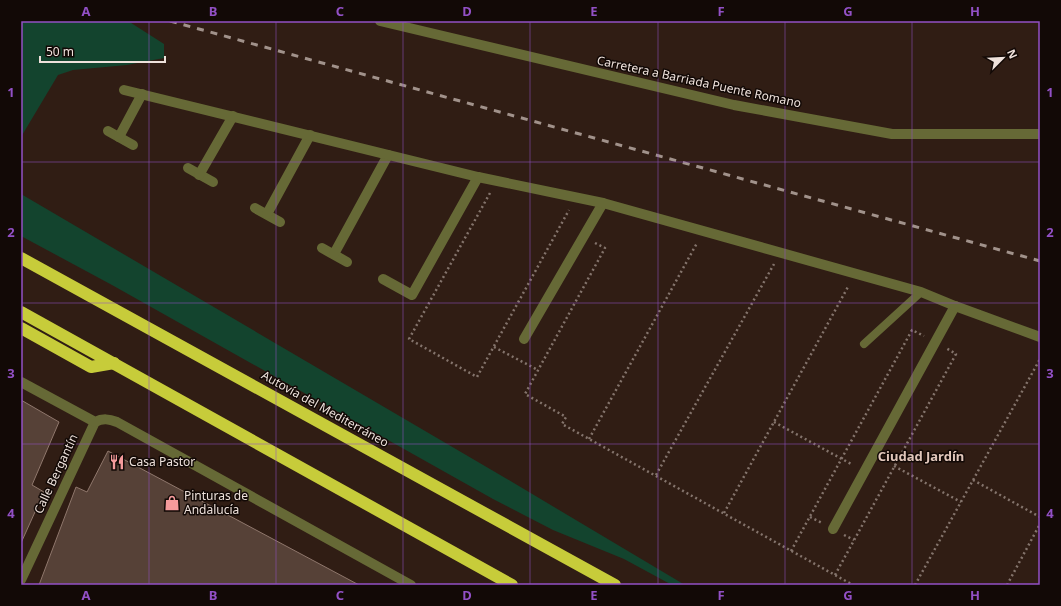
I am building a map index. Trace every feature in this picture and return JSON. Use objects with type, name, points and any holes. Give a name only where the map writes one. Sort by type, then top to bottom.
[{"type":"highway","name":"Autovía del Mediterráneo","points":[[21,258],[615,585]]},
{"type":"highway","points":[[21,312],[512,585]]},
{"type":"highway","points":[[21,328],[91,367],[114,363]]},
{"type":"street","name":"Carretera a Barriada Puente Romano","points":[[380,21],[734,105],[892,134],[1040,134]]},
{"type":"street","points":[[124,90],[478,177],[603,203],[921,292],[1040,337]]},
{"type":"street","points":[[119,137],[142,94]]},
{"type":"street","points":[[199,174],[233,116]]},
{"type":"street","points":[[108,131],[133,144]]},
{"type":"street","points":[[267,214],[310,135]]},
{"type":"street","points":[[334,254],[388,155]]},
{"type":"street","points":[[188,168],[213,182]]},
{"type":"street","points":[[383,279],[412,296],[478,177]]},
{"type":"street","points":[[524,339],[603,203]]},
{"type":"street","points":[[255,208],[280,222]]},
{"type":"street","points":[[322,248],[347,262]]},
{"type":"street","points":[[833,529],[955,306]]},
{"type":"street","points":[[24,385],[95,422],[102,419],[109,419],[117,422],[411,585]]},
{"type":"street","name":"Calle Bergantín","points":[[21,580],[95,422]]},
{"type":"lane","points":[[864,344],[921,292]]},
{"type":"path","points":[[497,181],[409,340],[478,377],[576,197]]},
{"type":"path","points":[[589,439],[703,232]]},
{"type":"path","points":[[593,242],[605,248],[525,394],[566,416],[562,424],[854,585]]},
{"type":"path","points":[[656,476],[780,253]]},
{"type":"path","points":[[724,513],[855,274]]},
{"type":"path","points":[[494,347],[538,370]]},
{"type":"path","points":[[915,585],[1040,359]]},
{"type":"path","points":[[774,422],[864,472]]},
{"type":"path","points":[[894,466],[961,502]]},
{"type":"path","points":[[973,480],[1040,517]]},
{"type":"path","points":[[1006,585],[1040,524]]},
{"type":"green space","points":[[21,21],[128,21],[164,44],[164,58],[127,65],[73,70],[58,75],[21,137]]},
{"type":"green space","points":[[21,194],[685,585],[672,585],[624,559],[553,530],[493,499],[112,285],[21,236]]},
{"type":"building","points":[[21,400],[59,422],[32,485],[44,492],[21,543]]},
{"type":"building","points":[[108,451],[359,585],[39,585],[76,487],[87,492]]},
{"type":"railway","points":[[170,21],[1040,261]]},
{"type":"place","name":"Casa Pastor","points":[[117,462]]},
{"type":"place","name":"Pinturas de Andalucía","points":[[172,503]]},
{"type":"district","name":"Ciudad Jardín","points":[[921,456]]}]
